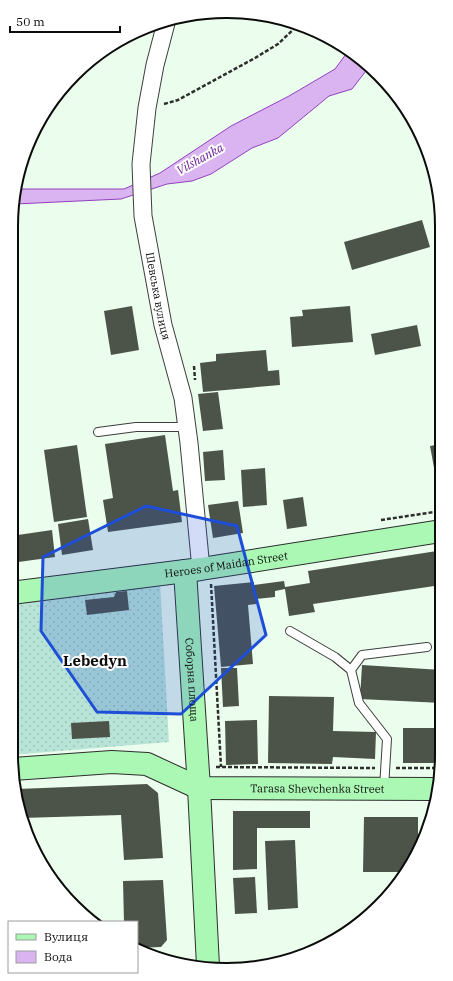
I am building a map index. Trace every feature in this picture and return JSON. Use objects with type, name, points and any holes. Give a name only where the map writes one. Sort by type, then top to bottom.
[{"type":"main road","name":"Heroes of Maidan Street","points":[[18,592],[199,569],[435,532]]},
{"type":"main road","name":"Соборна площа","points":[[199,569],[199,778],[208,962]]},
{"type":"main road","points":[[18,769],[112,762],[147,764],[199,778]]},
{"type":"main road","name":"Tarasa Shevchenka Street","points":[[199,778],[384,789],[432,789]]},
{"type":"street","name":"Шевська вулиця","points":[[165,27],[155,65],[147,108],[142,164],[144,216],[162,324],[183,398],[197,518],[199,569]]},
{"type":"lane","points":[[98,432],[136,427],[187,427]]},
{"type":"lane","points":[[290,631],[335,657],[351,670],[359,703],[387,739],[384,789]]},
{"type":"lane","points":[[351,670],[362,655],[427,647]]},
{"type":"path","points":[[147,108],[178,100],[256,58],[278,44],[294,29]]},
{"type":"path","points":[[199,569],[221,767]]},
{"type":"path","points":[[199,778],[221,767],[435,768]]},
{"type":"highlighted area","points":[[146,506],[237,526],[266,635],[181,714],[97,712],[41,631],[43,557]]},
{"type":"shaded area","points":[[160,582],[169,742],[18,754],[18,602]]},
{"type":"water","name":"Vilshanka","points":[[345,55],[366,71],[352,89],[329,96],[278,138],[252,148],[211,174],[192,181],[167,184],[121,199],[19,204],[22,189],[124,189],[160,173],[231,126],[289,96],[335,69]]},
{"type":"building","points":[[422,220],[430,247],[352,270],[344,242]]},
{"type":"building","points":[[132,306],[139,350],[111,355],[104,311]]},
{"type":"building","points":[[350,306],[353,342],[292,347],[290,317],[303,316],[302,310]]},
{"type":"building","points":[[417,325],[421,346],[375,355],[371,334]]},
{"type":"building","points":[[266,350],[268,371],[279,370],[280,385],[203,392],[200,363],[216,361],[216,354]]},
{"type":"building","points":[[218,392],[223,429],[203,431],[198,394]]},
{"type":"building","points":[[165,435],[173,491],[178,490],[182,522],[108,532],[103,500],[113,498],[105,444]]},
{"type":"building","points":[[77,445],[87,517],[54,522],[44,450]]},
{"type":"building","points":[[435,445],[435,473],[430,446]]},
{"type":"building","points":[[223,450],[225,480],[205,481],[203,452]]},
{"type":"building","points":[[265,468],[267,505],[243,507],[241,470]]},
{"type":"building","points":[[303,497],[307,526],[287,529],[283,500]]},
{"type":"building","points":[[238,501],[243,533],[213,538],[208,505]]},
{"type":"building","points":[[88,519],[93,550],[62,555],[58,524]]},
{"type":"building","points":[[52,530],[55,557],[18,562],[18,535]]},
{"type":"building","points":[[435,551],[435,586],[313,604],[315,612],[289,616],[285,589],[275,591],[275,597],[256,599],[256,604],[248,605],[253,664],[221,667],[214,586],[254,582],[254,585],[284,581],[285,587],[310,583],[308,571]]},
{"type":"building","points":[[127,591],[129,610],[87,615],[85,600],[114,597],[116,592]]},
{"type":"building","points":[[362,665],[435,670],[435,703],[360,699]]},
{"type":"building","points":[[221,668],[237,668],[239,706],[223,707]]},
{"type":"building","points":[[269,696],[334,697],[333,731],[376,732],[375,759],[333,757],[332,764],[268,763]]},
{"type":"building","points":[[257,720],[258,764],[226,765],[225,721]]},
{"type":"building","points":[[109,721],[110,737],[72,739],[71,723]]},
{"type":"building","points":[[403,728],[435,728],[435,763],[403,763]]},
{"type":"building","points":[[147,784],[158,793],[163,858],[124,860],[121,815],[28,818],[21,789]]},
{"type":"building","points":[[233,811],[310,811],[310,828],[257,828],[257,869],[233,870]]},
{"type":"building","points":[[364,817],[418,817],[418,836],[407,859],[399,872],[363,872]]},
{"type":"building","points":[[295,840],[298,908],[268,910],[265,841]]},
{"type":"building","points":[[255,877],[257,913],[235,914],[233,878]]},
{"type":"building","points":[[163,880],[167,940],[161,947],[148,948],[138,943],[138,921],[124,921],[123,881]]},
{"type":"district","name":"Lebedyn","points":[[95,661]]}]
